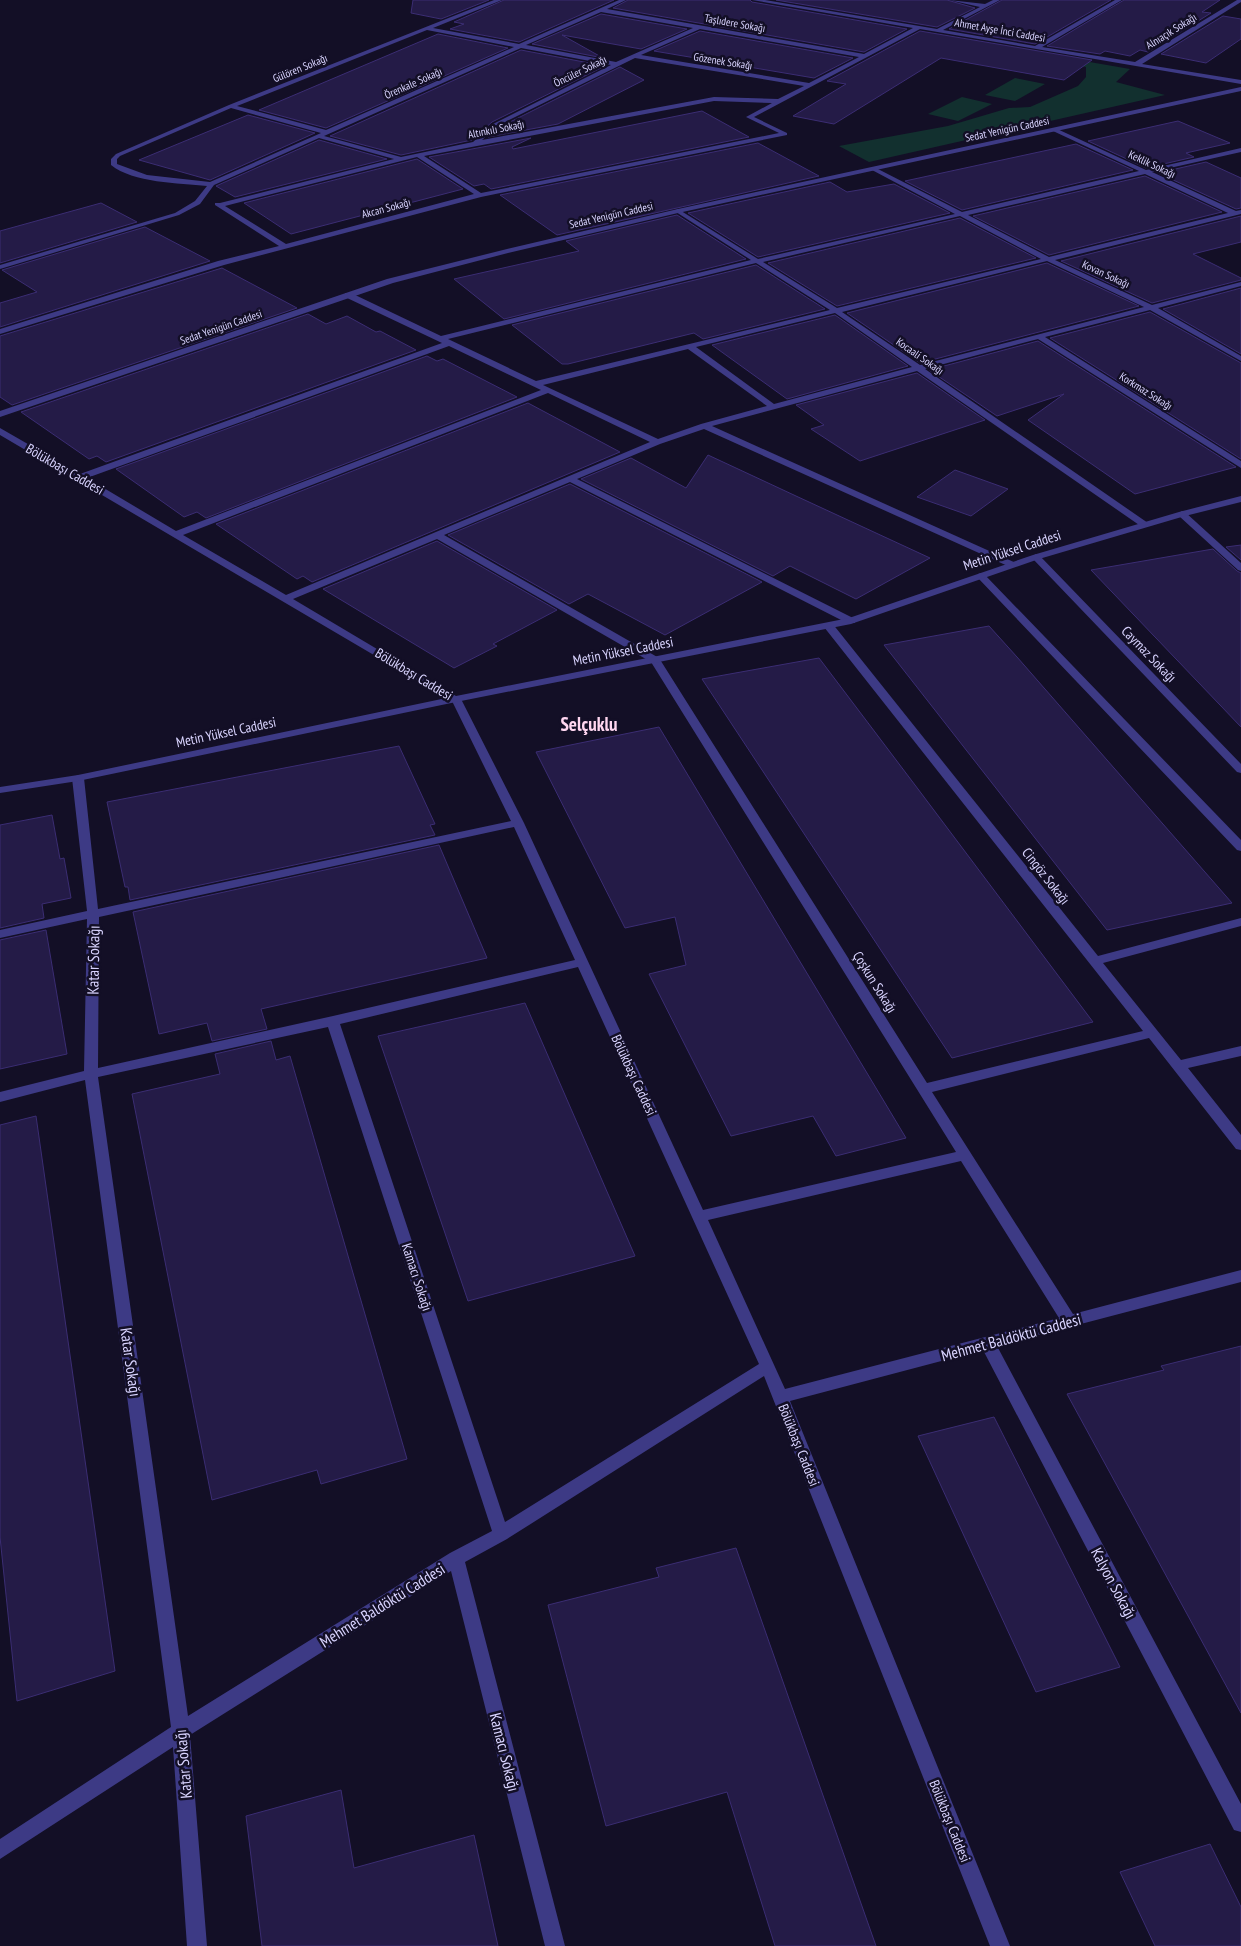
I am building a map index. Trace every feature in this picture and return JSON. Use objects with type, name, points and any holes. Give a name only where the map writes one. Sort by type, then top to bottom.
[{"type":"street","name":"Gülören Sokağı","points":[[211,184],[170,180],[135,173],[118,168],[112,162],[118,155],[230,106],[499,0]]},
{"type":"street","name":"Örenkale Sokağı","points":[[211,184],[624,0]]},
{"type":"street","name":"Ahmet Ayşe İnci Caddesi","points":[[755,0],[1241,82]]},
{"type":"street","points":[[952,0],[986,6]]},
{"type":"street","points":[[939,30],[997,0]]},
{"type":"street","points":[[1037,47],[1119,0]]},
{"type":"street","name":"Alnıaçık Sokağı","points":[[1137,64],[1241,0]]},
{"type":"street","name":"Taşlıdere Sokağı","points":[[601,10],[865,56]]},
{"type":"street","name":"Öncüler Sokağı","points":[[475,143],[495,124],[617,64],[699,27]]},
{"type":"street","points":[[779,101],[920,27]]},
{"type":"street","points":[[426,29],[617,64]]},
{"type":"street","name":"Gözenek Sokağı","points":[[634,56],[809,85]]},
{"type":"street","name":"Sedat Yenigün Caddesi","points":[[0,414],[390,281],[507,251],[678,212],[1241,89]]},
{"type":"street","name":"Altınkılı Sokağı","points":[[220,205],[418,155],[475,143],[714,99],[779,101]]},
{"type":"street","name":"Akcan Sokağı","points":[[0,332],[221,263],[480,195],[785,134],[749,117],[779,101]]},
{"type":"street","points":[[230,106],[326,132]]},
{"type":"street","name":"Keklik Sokağı","points":[[1055,130],[1239,214]]},
{"type":"street","points":[[318,136],[400,160]]},
{"type":"street","points":[[440,339],[757,261],[1241,150]]},
{"type":"street","points":[[418,155],[480,195]]},
{"type":"street","name":"Kovan Sokağı","points":[[874,169],[960,215],[1152,308],[1241,359]]},
{"type":"street","points":[[0,267],[177,214],[196,205],[206,196],[211,184]]},
{"type":"street","points":[[206,196],[285,246]]},
{"type":"street","name":"Kocaali Sokağı","points":[[678,212],[835,310],[1145,525]]},
{"type":"street","points":[[536,384],[1046,258],[1239,214]]},
{"type":"street","points":[[286,599],[657,442],[704,426],[1038,336],[1241,284]]},
{"type":"street","points":[[348,295],[657,442]]},
{"type":"street","name":"Korkmaz Sokağı","points":[[1038,336],[1241,464]]},
{"type":"street","points":[[79,478],[450,343]]},
{"type":"street","points":[[689,346],[774,408]]},
{"type":"street","points":[[176,534],[548,390]]},
{"type":"street","points":[[704,426],[1013,565]]},
{"type":"street","name":"Bölükbaşı Caddesi","points":[[0,431],[456,699],[518,823],[768,1366],[1000,1946]]},
{"type":"street","points":[[570,479],[851,621]]},
{"type":"street","name":"Metin Yüksel Caddesi","points":[[0,790],[78,778],[456,699],[851,621],[1036,557],[1182,514],[1241,499]]},
{"type":"street","points":[[1182,514],[1241,568]]},
{"type":"street","points":[[437,535],[655,660]]},
{"type":"street","name":"Caymaz Sokağı","points":[[1036,557],[1241,770]]},
{"type":"street","points":[[981,576],[1241,847]]},
{"type":"street","name":"Cingöz Sokağı","points":[[828,626],[1241,1145]]},
{"type":"street","name":"Çoşkun Sokağı","points":[[655,660],[1069,1321]]},
{"type":"street","name":"Katar Sokağı","points":[[78,778],[93,915],[91,1074],[181,1731],[197,1946]]},
{"type":"street","points":[[0,934],[518,823]]},
{"type":"street","points":[[1095,961],[1241,922]]},
{"type":"street","points":[[0,1097],[91,1074],[332,1021],[582,962]]},
{"type":"street","name":"Kamacı Sokağı","points":[[332,1021],[502,1534]]},
{"type":"street","points":[[924,1089],[1152,1033]]},
{"type":"street","points":[[1178,1066],[1241,1051]]},
{"type":"street","points":[[699,1217],[965,1155]]},
{"type":"street","name":"Mehmet Baldöktü Caddesi","points":[[780,1397],[1241,1276]]},
{"type":"street","name":"Kalyon Sokağı","points":[[987,1343],[1241,1823]]},
{"type":"street","name":"Mehmet Baldöktü Caddesi","points":[[0,1850],[181,1731],[456,1558],[502,1534],[768,1366]]},
{"type":"street","name":"Kamacı Sokağı","points":[[456,1558],[554,1946]]},
{"type":"green space","points":[[927,34],[1130,69],[1116,82],[1165,95],[869,162],[839,146],[948,126],[1009,108],[1030,107],[1078,86],[1086,77],[1086,67],[923,37]]},
{"type":"green space","points":[[1015,78],[1045,84],[1015,101],[985,95]]},
{"type":"green space","points":[[962,97],[992,104],[958,121],[928,114]]},
{"type":"building","points":[[413,0],[489,0],[441,19],[411,13]]},
{"type":"building","points":[[504,0],[614,0],[519,42],[450,29],[464,24],[454,22]]},
{"type":"building","points":[[628,0],[750,0],[752,2],[907,29],[864,52],[613,8]]},
{"type":"building","points":[[776,0],[947,0],[975,8],[937,27]]},
{"type":"building","points":[[1002,0],[1111,0],[1035,44],[949,29]]},
{"type":"building","points":[[1124,0],[1220,0],[1202,12],[1211,13],[1148,52],[1140,50],[1130,56],[1105,51],[1100,54],[1047,46]]},
{"type":"building","points":[[601,14],[687,29],[641,49],[562,35],[603,58],[532,44]]},
{"type":"building","points":[[1223,16],[1241,19],[1241,39],[1206,63],[1161,54]]},
{"type":"building","points":[[700,31],[853,58],[814,78],[654,51]]},
{"type":"building","points":[[920,31],[1092,60],[1064,80],[941,58],[834,124],[793,116],[846,84],[827,81]]},
{"type":"building","points":[[438,34],[508,48],[326,128],[259,110]]},
{"type":"building","points":[[521,50],[605,66],[492,122],[472,140],[401,155],[330,136]]},
{"type":"building","points":[[620,67],[644,80],[558,124],[488,137],[498,128]]},
{"type":"building","points":[[702,111],[749,137],[491,189],[484,184],[474,186],[429,157],[531,138],[512,147],[513,149]]},
{"type":"building","points":[[248,115],[315,133],[210,180],[139,160]]},
{"type":"building","points":[[1178,121],[1230,143],[1186,153],[1194,157],[1146,168],[1088,141]]},
{"type":"building","points":[[319,140],[387,159],[235,197],[216,186]]},
{"type":"building","points":[[758,143],[819,176],[557,235],[500,195]]},
{"type":"building","points":[[1076,144],[1133,170],[962,210],[905,181]]},
{"type":"building","points":[[417,159],[463,189],[291,234],[244,203]]},
{"type":"building","points":[[1206,162],[1241,178],[1241,208],[1236,209],[1158,173]]},
{"type":"building","points":[[1145,176],[1222,212],[1049,255],[973,216]]},
{"type":"building","points":[[830,182],[847,192],[894,184],[950,213],[758,257],[688,213]]},
{"type":"building","points":[[101,203],[137,222],[0,263],[0,231]]},
{"type":"building","points":[[677,215],[746,259],[504,319],[454,279],[579,251],[566,241]]},
{"type":"building","points":[[1241,216],[1241,242],[1193,254],[1241,278],[1241,280],[1152,303],[1061,261]]},
{"type":"building","points":[[960,218],[1036,258],[837,306],[768,263]]},
{"type":"building","points":[[145,227],[210,261],[0,327],[0,303],[37,292],[2,270]]},
{"type":"building","points":[[1047,263],[1139,306],[920,363],[847,313]]},
{"type":"building","points":[[756,265],[825,309],[703,339],[694,333],[568,364],[562,364],[512,325]]},
{"type":"building","points":[[222,268],[297,308],[12,405],[0,397],[0,336]]},
{"type":"building","points":[[1241,288],[1241,354],[1163,309]]},
{"type":"building","points":[[1150,312],[1241,363],[1241,459],[1050,338]]},
{"type":"building","points":[[308,314],[326,324],[347,316],[376,332],[380,331],[416,350],[106,462],[97,456],[89,459],[21,412]]},
{"type":"building","points":[[835,315],[908,366],[787,399],[712,345]]},
{"type":"building","points":[[1038,341],[1236,467],[1135,494],[1028,420],[1064,394],[997,416],[929,370]]},
{"type":"building","points":[[427,356],[437,361],[443,359],[517,397],[206,518],[197,512],[184,517],[116,469]]},
{"type":"building","points":[[917,373],[985,420],[860,461],[811,429],[824,425],[796,405]]},
{"type":"building","points":[[528,403],[620,452],[312,582],[303,576],[297,579],[216,524]]},
{"type":"building","points":[[708,455],[930,558],[856,599],[790,566],[773,576],[581,479],[631,458],[686,488]]},
{"type":"building","points":[[955,470],[1008,489],[971,516],[917,497]]},
{"type":"building","points":[[570,484],[762,582],[665,635],[588,594],[569,604],[448,535]]},
{"type":"building","points":[[437,541],[557,610],[493,644],[497,646],[454,668],[323,589]]},
{"type":"building","points":[[1241,545],[1241,560],[1226,547]]},
{"type":"building","points":[[1213,549],[1241,573],[1241,727],[1091,570]]},
{"type":"building","points":[[989,626],[1232,903],[1107,930],[884,645]]},
{"type":"building","points":[[819,658],[1093,1022],[952,1058],[702,679]]},
{"type":"building","points":[[659,727],[906,1138],[836,1156],[813,1116],[731,1136],[649,974],[686,965],[675,917],[625,928],[536,752]]},
{"type":"building","points":[[399,746],[435,824],[430,825],[435,835],[130,900],[128,887],[125,887],[107,802]]},
{"type":"building","points":[[52,815],[60,859],[64,858],[71,898],[42,904],[44,918],[0,928],[0,825]]},
{"type":"building","points":[[439,845],[487,958],[261,1009],[267,1029],[212,1041],[207,1023],[159,1034],[133,912]]},
{"type":"building","points":[[46,930],[67,1054],[0,1069],[0,940]]},
{"type":"building","points":[[525,1003],[635,1256],[468,1301],[378,1036]]},
{"type":"building","points":[[271,1041],[276,1060],[290,1056],[407,1459],[321,1484],[317,1470],[212,1500],[132,1094],[220,1074],[215,1054]]},
{"type":"building","points":[[36,1116],[115,1671],[17,1701],[0,1537],[0,1125]]},
{"type":"building","points":[[1241,1346],[1241,1713],[1067,1394],[1164,1370],[1161,1366]]},
{"type":"building","points":[[994,1417],[1120,1667],[1036,1692],[918,1436]]},
{"type":"building","points":[[736,1548],[876,1946],[775,1946],[727,1792],[606,1826],[548,1605],[659,1577],[656,1568]]},
{"type":"building","points":[[341,1790],[354,1868],[474,1835],[498,1946],[262,1946],[246,1816]]},
{"type":"building","points":[[1210,1844],[1241,1907],[1241,1946],[1155,1946],[1120,1872]]},
{"type":"district","name":"Selçuklu","points":[[589,724]]}]
